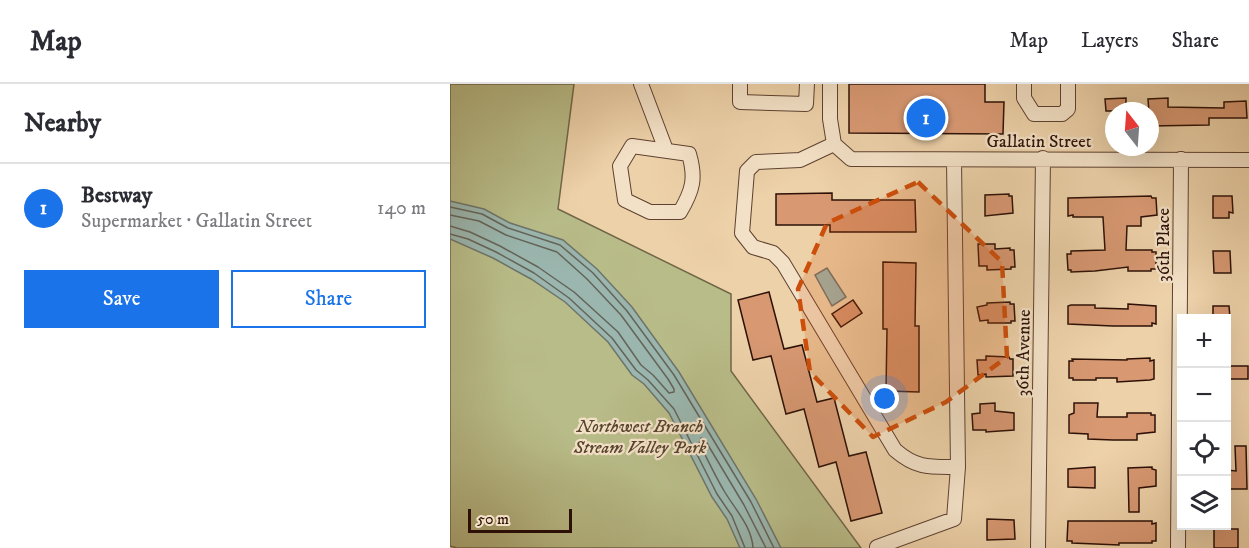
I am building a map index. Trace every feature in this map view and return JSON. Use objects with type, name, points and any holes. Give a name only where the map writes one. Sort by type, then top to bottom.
[{"type":"street","points":[[641,84],[666,150]]},
{"type":"street","points":[[740,84],[740,102],[806,104],[807,84]]},
{"type":"street","points":[[830,84],[830,119],[834,144],[800,160],[756,162],[747,171],[742,233],[753,247],[773,253],[783,263],[896,450],[907,460],[919,466],[958,467]]},
{"type":"street","points":[[1024,84],[1024,98],[1034,114],[1062,114],[1068,109],[1068,84]]},
{"type":"street","name":"Gallatin Street","points":[[834,144],[851,159],[1249,160]]},
{"type":"street","points":[[632,146],[666,150],[689,154],[694,170],[691,194],[680,212],[650,212],[625,200],[620,166],[632,146]]},
{"type":"street","name":"36th Avenue","points":[[1038,548],[1044,158]]},
{"type":"street","name":"36th Place","points":[[1178,548],[1181,159]]},
{"type":"street","points":[[877,547],[954,519],[958,467],[954,160]]},
{"type":"highlighted area","points":[[918,182],[1002,262],[1007,357],[946,402],[873,437],[810,372],[798,289],[827,223]]},
{"type":"green space","name":"Northwest Branch Stream Valley Park","points":[[450,84],[574,84],[558,209],[731,294],[731,371],[861,548],[457,548],[450,546]]},
{"type":"water","points":[[450,201],[484,209],[510,223],[563,240],[597,269],[632,307],[679,372],[756,499],[781,548],[740,548],[727,519],[712,497],[669,413],[644,384],[632,375],[608,342],[565,302],[531,279],[493,258],[450,239]]},
{"type":"water","points":[[827,268],[846,297],[832,306],[815,275]]},
{"type":"building","points":[[849,84],[985,84],[985,102],[1004,102],[1003,134],[849,133]]},
{"type":"building","points":[[1126,98],[1126,102],[1105,102],[1105,99]]},
{"type":"building","points":[[1168,98],[1168,107],[1224,108],[1224,102],[1246,101],[1247,118],[1209,118],[1209,125],[1159,126],[1159,102],[1148,102],[1148,99]]},
{"type":"building","points":[[832,193],[832,200],[915,200],[916,232],[830,232],[830,225],[776,225],[776,194]]},
{"type":"building","points":[[1009,194],[1012,196],[1013,213],[985,216],[985,195]]},
{"type":"building","points":[[1151,196],[1156,198],[1157,215],[1141,217],[1141,226],[1127,226],[1126,250],[1156,252],[1156,269],[1128,271],[1128,267],[1095,271],[1071,272],[1068,270],[1067,254],[1071,254],[1071,251],[1105,250],[1103,217],[1068,216],[1068,198]]},
{"type":"building","points":[[1213,196],[1232,196],[1233,213],[1229,212],[1229,218],[1213,218]]},
{"type":"building","points":[[978,244],[995,244],[995,249],[1014,250],[1015,267],[987,270],[987,266],[979,266]]},
{"type":"building","points":[[1213,251],[1230,251],[1231,273],[1214,273]]},
{"type":"building","points":[[883,262],[916,263],[915,326],[919,326],[919,392],[886,391],[887,329],[883,329]]},
{"type":"building","points":[[769,292],[784,349],[802,345],[817,402],[834,398],[849,456],[866,452],[882,513],[851,521],[836,462],[819,467],[804,409],[786,414],[771,356],[753,360],[738,300]]},
{"type":"building","points":[[853,300],[862,313],[841,327],[832,314]]},
{"type":"building","points":[[1010,302],[1014,304],[1015,321],[988,323],[988,320],[980,321],[977,307],[987,305],[987,303]]},
{"type":"building","points":[[1128,304],[1156,306],[1156,324],[1152,323],[1152,326],[1113,326],[1068,324],[1068,306],[1071,305],[1128,309]]},
{"type":"building","points":[[1213,306],[1229,306],[1230,314],[1213,314]]},
{"type":"building","points":[[986,356],[1013,359],[1013,376],[978,375],[977,360],[986,360]]},
{"type":"building","points":[[1150,358],[1150,361],[1154,360],[1154,379],[1150,380],[1117,382],[1117,378],[1073,380],[1069,378],[1069,361],[1073,361],[1072,359]]},
{"type":"building","points":[[1231,366],[1248,366],[1248,379],[1231,379]]},
{"type":"building","points":[[995,403],[995,411],[1014,413],[1014,430],[986,432],[986,430],[973,430],[972,414],[980,413],[980,404]]},
{"type":"building","points":[[1074,403],[1098,403],[1097,417],[1127,417],[1127,413],[1151,413],[1155,415],[1155,432],[1137,434],[1137,440],[1088,439],[1088,434],[1069,433],[1069,415],[1074,413]]},
{"type":"building","points":[[1235,446],[1246,446],[1247,489],[1231,489],[1231,470],[1236,471]]},
{"type":"building","points":[[1095,467],[1095,488],[1068,487],[1068,469]]},
{"type":"building","points":[[1152,467],[1156,470],[1156,486],[1139,488],[1139,512],[1129,512],[1128,468]]},
{"type":"building","points":[[987,519],[1014,520],[1015,539],[987,540]]},
{"type":"building","points":[[1068,521],[1152,521],[1152,524],[1156,523],[1156,541],[1119,543],[1119,545],[1072,543],[1072,541],[1067,541]]},
{"type":"building","points":[[1238,529],[1238,548],[1214,548],[1214,530]]},
{"type":"place","name":"Bestway","points":[[926,118]]}]
